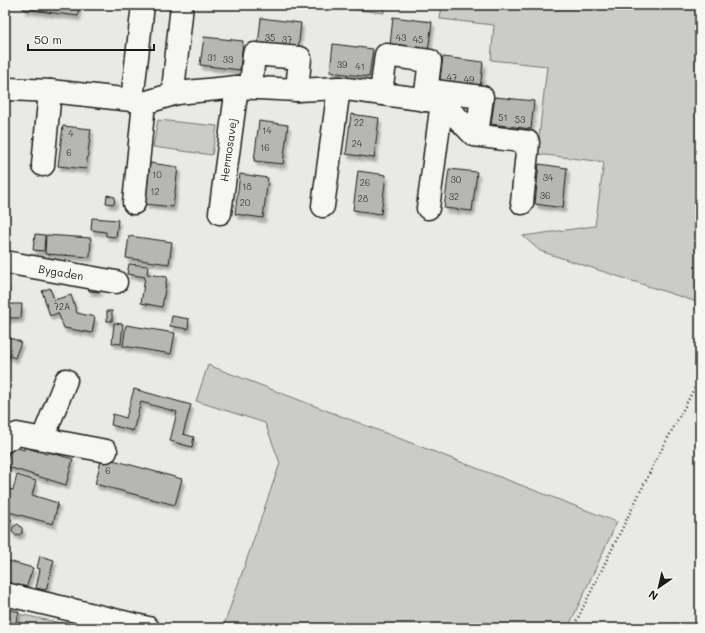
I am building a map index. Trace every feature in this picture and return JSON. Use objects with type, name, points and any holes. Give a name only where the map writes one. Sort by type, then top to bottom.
[{"type":"street","points":[[134,203],[143,5]]},
{"type":"street","points":[[177,93],[174,81],[182,5]]},
{"type":"street","name":"Hermosavej","points":[[220,213],[244,87],[254,54],[300,58],[297,90]]},
{"type":"street","points":[[381,94],[386,55],[430,61],[431,97],[428,208]]},
{"type":"street","points":[[5,90],[50,91],[138,101],[177,93],[244,87],[297,90],[339,88],[381,94],[431,97],[482,97],[477,135]]},
{"type":"street","points":[[323,206],[339,88]]},
{"type":"street","points":[[43,165],[50,91]]},
{"type":"street","points":[[431,97],[474,135],[528,142],[522,202]]},
{"type":"street","name":"Bygaden","points":[[5,262],[116,282]]},
{"type":"street","points":[[43,438],[66,380]]},
{"type":"street","points":[[5,441],[17,434],[106,451]]},
{"type":"street","points":[[5,594],[148,628]]},
{"type":"path","points":[[573,628],[655,462],[700,378]]},
{"type":"shaded area","points":[[316,5],[384,5],[384,13]]},
{"type":"shaded area","points":[[442,5],[700,5],[700,303],[540,251],[523,236],[595,226],[604,162],[537,154],[547,66],[491,60],[494,25],[440,19]]},
{"type":"shaded area","points":[[158,120],[217,126],[212,155],[153,147]]},
{"type":"shaded area","points":[[208,365],[617,522],[568,628],[223,628],[280,463],[265,423],[196,401]]},
{"type":"shaded area","points":[[18,614],[85,628],[13,628]]},
{"type":"building","points":[[24,5],[79,5],[78,16],[23,9]]},
{"type":"building","points":[[393,17],[432,22],[428,51],[390,46]]},
{"type":"building","points":[[261,18],[301,23],[298,50],[258,45]]},
{"type":"building","points":[[204,37],[243,41],[240,70],[200,65]]},
{"type":"building","points":[[333,44],[373,49],[369,77],[330,72]]},
{"type":"building","points":[[443,57],[483,62],[480,90],[439,86]]},
{"type":"building","points":[[495,97],[534,101],[531,129],[491,124]]},
{"type":"building","points":[[351,114],[379,118],[374,158],[346,154]]},
{"type":"building","points":[[259,121],[288,125],[283,164],[254,161]]},
{"type":"building","points":[[63,126],[91,129],[86,169],[58,166]]},
{"type":"building","points":[[150,163],[178,167],[173,207],[145,204]]},
{"type":"building","points":[[539,164],[567,168],[563,208],[535,204]]},
{"type":"building","points":[[449,169],[477,172],[472,211],[444,208]]},
{"type":"building","points":[[358,171],[386,175],[381,214],[353,210]]},
{"type":"building","points":[[240,174],[268,178],[263,218],[235,214]]},
{"type":"building","points":[[107,195],[115,197],[114,204],[106,203]]},
{"type":"building","points":[[92,218],[118,220],[116,237],[106,236],[106,232],[91,230]]},
{"type":"building","points":[[35,234],[45,235],[44,251],[33,250]]},
{"type":"building","points":[[46,235],[91,238],[90,257],[45,254]]},
{"type":"building","points":[[129,236],[172,242],[169,264],[126,258]]},
{"type":"building","points":[[129,264],[148,266],[147,274],[167,277],[162,307],[141,303],[145,277],[127,274]]},
{"type":"building","points":[[5,284],[7,284],[5,300]]},
{"type":"building","points":[[89,286],[99,288],[99,292],[89,291]]},
{"type":"building","points":[[50,288],[54,300],[71,295],[77,313],[95,317],[92,333],[64,328],[58,313],[50,316],[42,291]]},
{"type":"building","points":[[7,304],[22,304],[21,318],[6,318]]},
{"type":"building","points":[[107,311],[112,311],[112,321],[107,321]]},
{"type":"building","points":[[172,316],[189,319],[188,329],[170,326]]},
{"type":"building","points":[[114,323],[123,324],[121,344],[112,343]]},
{"type":"building","points":[[126,325],[175,333],[171,354],[123,346]]},
{"type":"building","points":[[5,336],[21,342],[15,358],[5,354]]},
{"type":"building","points":[[134,389],[191,405],[183,434],[194,437],[192,447],[170,441],[177,412],[141,402],[133,431],[111,425],[113,414],[126,418]]},
{"type":"building","points":[[11,446],[24,450],[24,447],[47,454],[48,452],[73,459],[66,485],[5,466]]},
{"type":"building","points":[[102,457],[182,479],[175,505],[95,484]]},
{"type":"building","points":[[17,475],[36,481],[32,495],[58,503],[53,524],[5,511],[5,488],[13,490]]},
{"type":"building","points":[[5,517],[12,519],[6,531],[5,530]]},
{"type":"building","points":[[18,524],[22,528],[22,533],[17,536],[12,532],[13,527]]},
{"type":"building","points":[[40,556],[54,560],[46,590],[36,588],[40,569],[37,568]]},
{"type":"building","points":[[5,560],[33,568],[26,588],[5,581]]},
{"type":"building","points":[[5,608],[19,612],[14,628],[5,626]]}]
